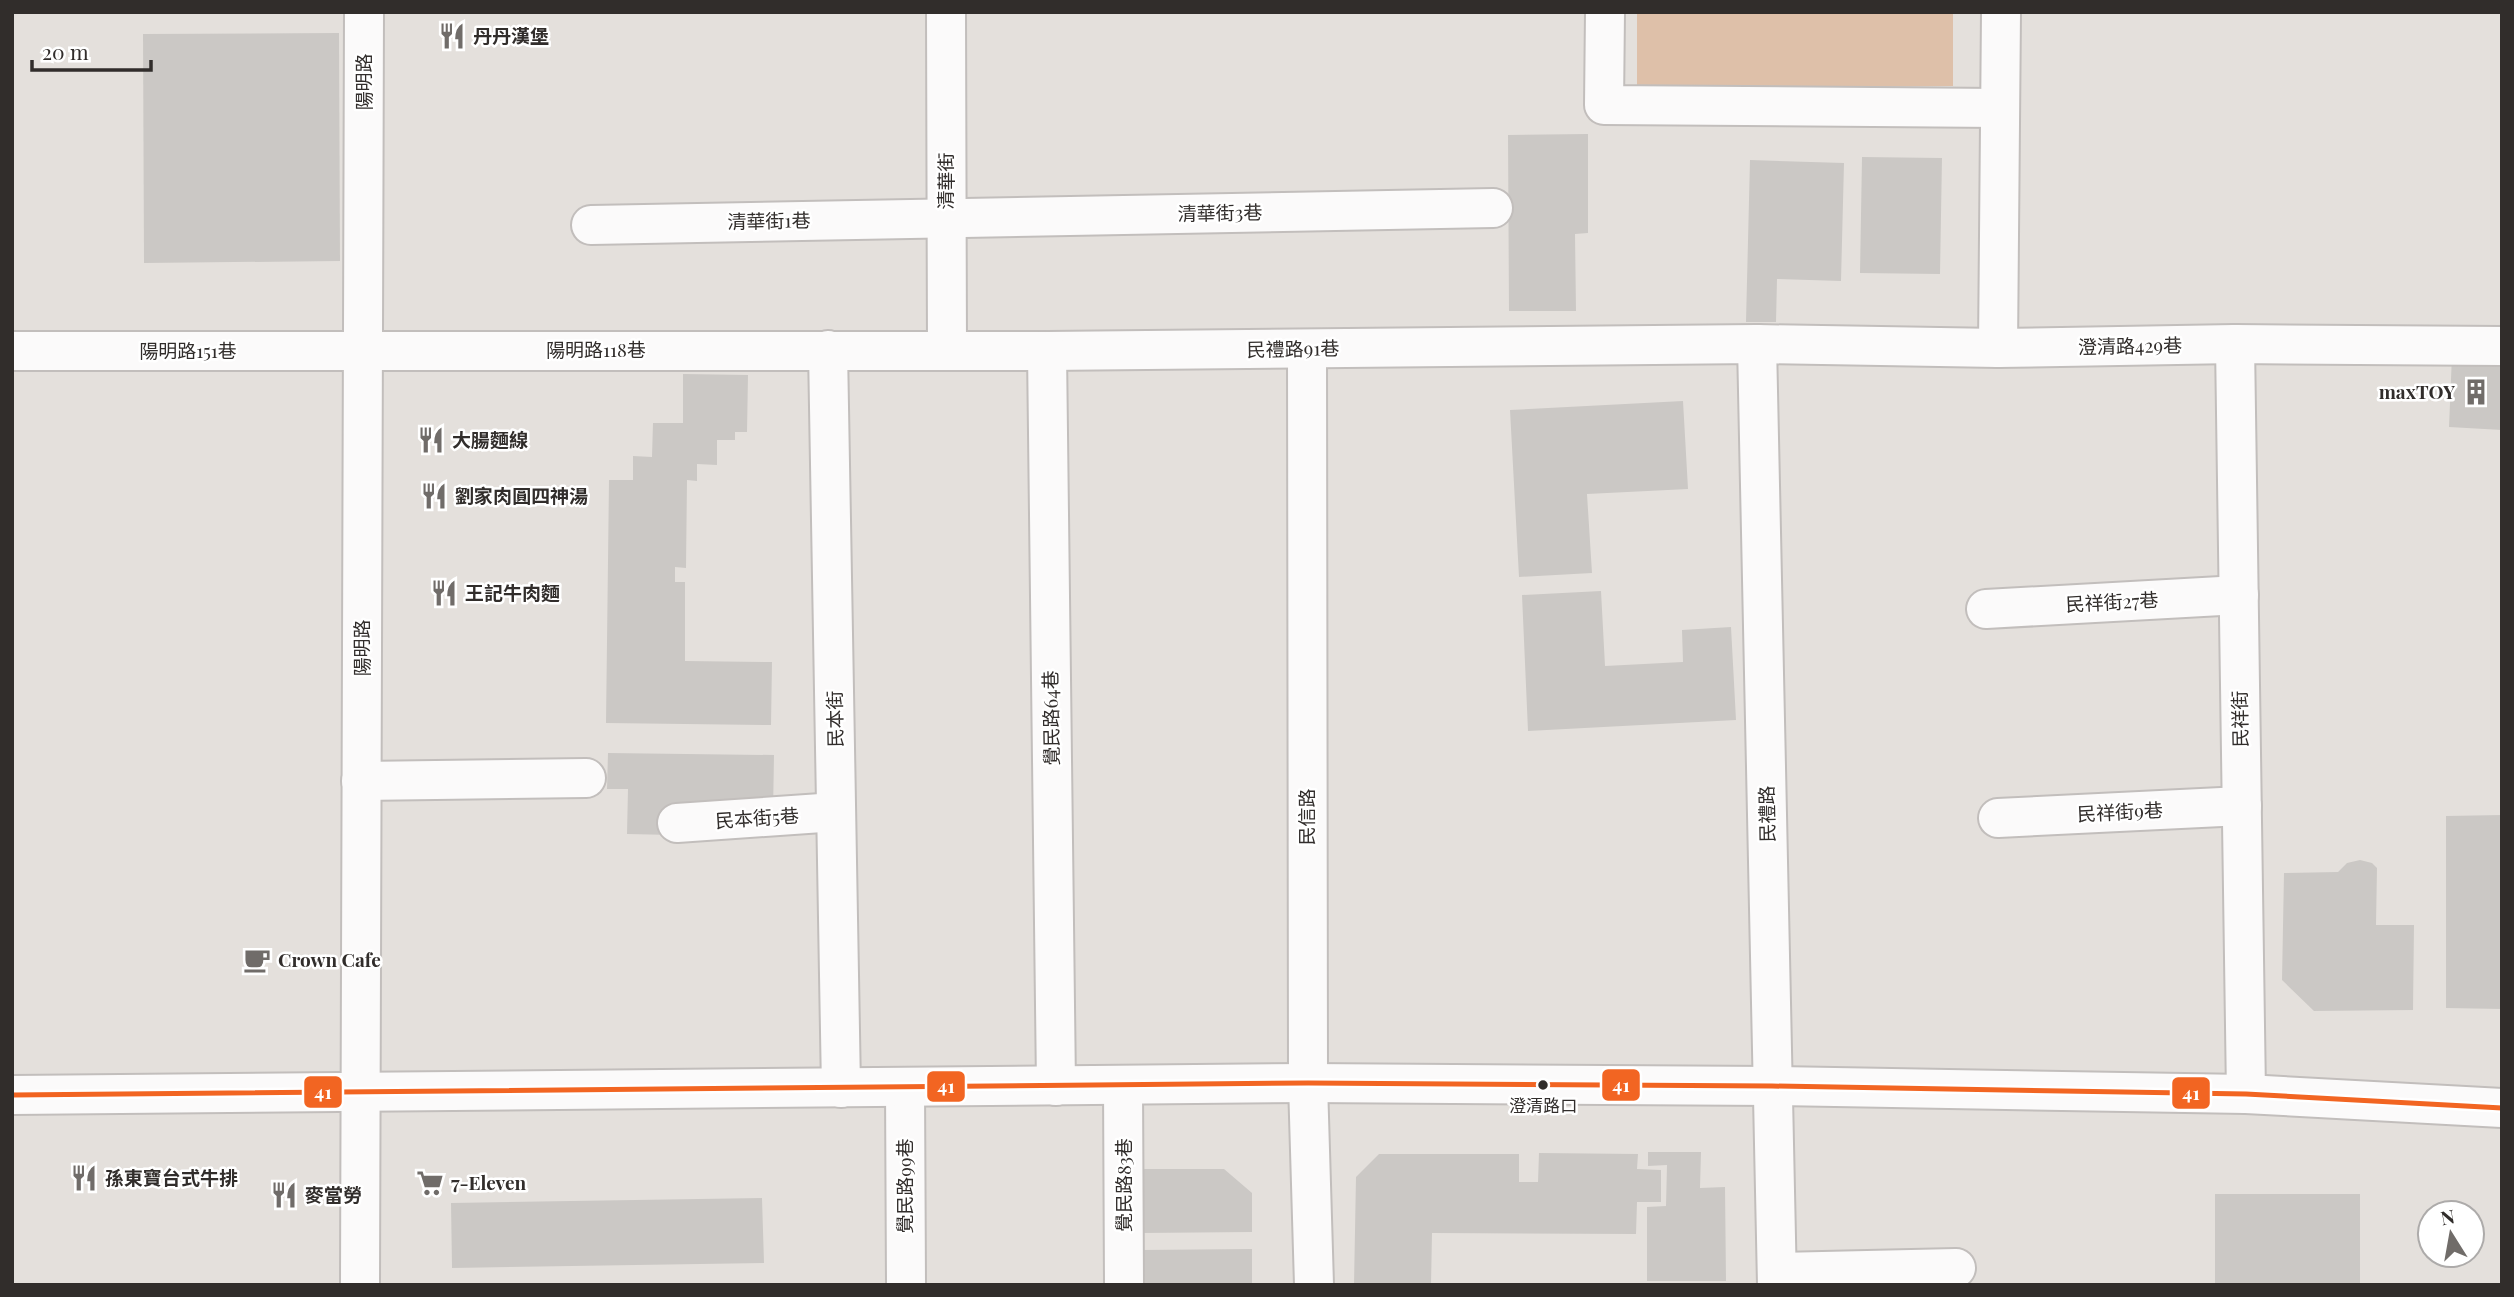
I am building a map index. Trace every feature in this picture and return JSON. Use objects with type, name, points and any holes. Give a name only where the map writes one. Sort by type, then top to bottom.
[{"type":"street","name":"陽明路","points":[[360,1285],[364,12]]},
{"type":"street","name":"清華街","points":[[946,12],[947,350]]},
{"type":"street","points":[[1605,12],[1604,105],[2000,108]]},
{"type":"street","points":[[1998,348],[2000,12]]},
{"type":"street","name":"清華街3巷","points":[[947,218],[1493,208]]},
{"type":"street","name":"清華街1巷","points":[[591,225],[947,218]]},
{"type":"street","name":"澄清路429巷","points":[[1757,344],[1998,348],[2235,344],[2502,346]]},
{"type":"street","name":"民禮路91巷","points":[[828,349],[1047,351],[1757,344]]},
{"type":"street","name":"民禮路","points":[[1757,344],[1777,1278]]},
{"type":"street","name":"民祥街","points":[[2235,344],[2246,1094]]},
{"type":"street","name":"陽明路118巷","points":[[363,350],[828,349]]},
{"type":"street","name":"民本街","points":[[828,349],[841,1088]]},
{"type":"street","name":"民信路","points":[[1307,349],[1308,1083],[1314,1285]]},
{"type":"street","name":"陽明路151巷","points":[[12,351],[363,350]]},
{"type":"street","name":"覺民路64巷","points":[[1047,351],[1056,1086]]},
{"type":"street","name":"民祥街27巷","points":[[1986,609],[2239,595]]},
{"type":"street","points":[[361,781],[586,778]]},
{"type":"street","name":"民祥街9巷","points":[[1998,818],[2242,806]]},
{"type":"street","name":"民本街5巷","points":[[677,823],[836,812]]},
{"type":"street","points":[[12,1095],[1308,1083],[1772,1086],[2246,1094],[2502,1108]]},
{"type":"street","name":"覺民路83巷","points":[[1123,1085],[1124,1285]]},
{"type":"street","name":"覺民路99巷","points":[[905,1087],[906,1285]]},
{"type":"street","points":[[1777,1278],[1956,1268]]},
{"type":"shaded area","points":[[1637,12],[1953,12],[1953,86],[1637,89]]},
{"type":"building","points":[[339,33],[340,261],[144,263],[143,34]]},
{"type":"building","points":[[1588,134],[1588,233],[1575,234],[1576,311],[1509,311],[1508,135]]},
{"type":"building","points":[[1862,157],[1942,158],[1940,274],[1860,273]]},
{"type":"building","points":[[1750,160],[1844,163],[1841,281],[1777,279],[1776,322],[1746,322]]},
{"type":"building","name":"maxTOY","points":[[2452,355],[2502,356],[2502,430],[2449,427]]},
{"type":"building","points":[[683,374],[748,375],[747,432],[735,432],[735,440],[717,440],[717,465],[697,464],[697,481],[687,480],[686,568],[675,567],[675,582],[685,582],[685,661],[772,662],[771,725],[606,723],[609,480],[633,480],[633,456],[652,457],[653,423],[683,423]]},
{"type":"building","points":[[1683,401],[1688,489],[1587,494],[1592,573],[1519,577],[1510,410]]},
{"type":"building","points":[[1601,591],[1605,666],[1683,662],[1682,630],[1731,627],[1736,720],[1528,731],[1522,595]]},
{"type":"building","points":[[608,753],[774,755],[773,813],[673,835],[627,834],[628,789],[607,789]]},
{"type":"building","points":[[2502,815],[2502,1009],[2446,1008],[2446,816]]},
{"type":"building","points":[[2360,860],[2372,863],[2377,868],[2376,925],[2414,925],[2413,1010],[2314,1011],[2282,980],[2284,873],[2338,872],[2347,863]]},
{"type":"building","points":[[1648,1152],[1701,1152],[1700,1188],[1725,1187],[1726,1281],[1647,1281],[1647,1207],[1666,1206],[1667,1165],[1648,1166]]},
{"type":"building","points":[[1539,1153],[1638,1154],[1637,1169],[1661,1170],[1661,1202],[1637,1202],[1636,1234],[1432,1233],[1431,1285],[1354,1285],[1356,1177],[1379,1154],[1519,1154],[1519,1182],[1538,1182]]},
{"type":"building","points":[[1141,1169],[1224,1169],[1252,1193],[1252,1232],[1141,1233]]},
{"type":"building","points":[[2215,1194],[2360,1194],[2360,1285],[2215,1285]]},
{"type":"building","points":[[762,1198],[764,1263],[452,1268],[451,1203]]},
{"type":"building","points":[[1252,1249],[1252,1285],[1141,1285],[1141,1250]]},
{"type":"transit line","name":"41","points":[[12,1095],[1308,1083],[1772,1086],[2246,1094],[2502,1108]]},
{"type":"place","name":"丹丹漢堡","points":[[452,36]]},
{"type":"place","name":"maxTOY","points":[[2476,392]]},
{"type":"place","name":"大腸麵線","points":[[431,440]]},
{"type":"place","name":"劉家肉圓四神湯","points":[[434,496]]},
{"type":"place","name":"王記牛肉麵","points":[[444,593]]},
{"type":"place","name":"Crown Cafe","points":[[257,960]]},
{"type":"place","name":"澄清路口","points":[[1543,1085]]},
{"type":"place","name":"孫東寶台式牛排","points":[[84,1178]]},
{"type":"place","name":"7-Eleven","points":[[430,1183]]},
{"type":"place","name":"麥當勞","points":[[284,1195]]}]
